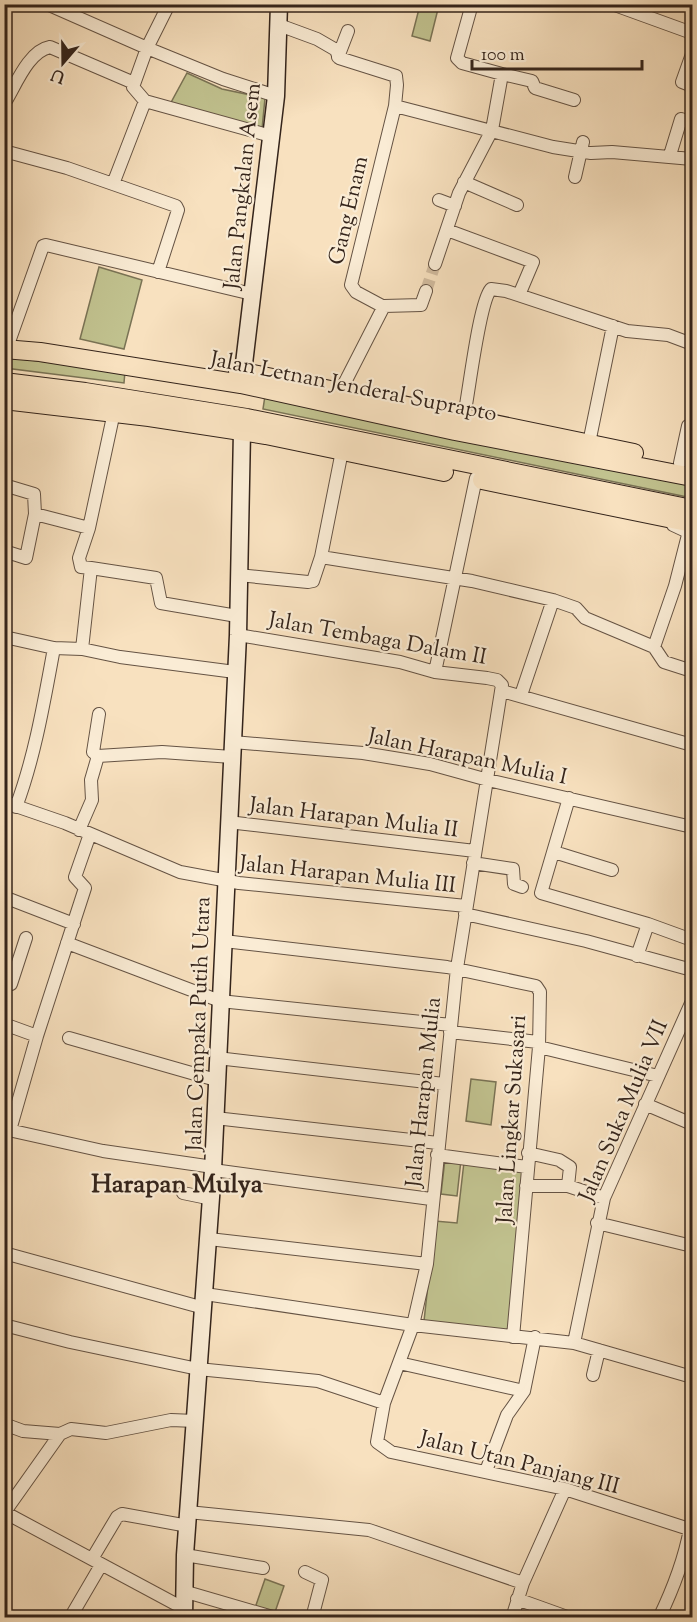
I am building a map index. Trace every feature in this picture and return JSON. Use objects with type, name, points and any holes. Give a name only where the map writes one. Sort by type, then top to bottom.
[{"type":"main road","name":"Jalan Letnan Jenderal Suprapto","points":[[6,342],[40,351],[243,372],[589,442],[686,465]]},
{"type":"main road","name":"Jalan Letnan Jenderal Suprapto","points":[[130,362],[455,431],[693,477]]},
{"type":"main road","points":[[4,382],[155,410],[242,431],[693,524]]},
{"type":"main road","points":[[4,400],[114,412],[155,410],[247,418],[693,509]]},
{"type":"street","points":[[47,4],[223,79],[276,96]]},
{"type":"street","points":[[169,4],[147,48],[134,91],[145,101],[271,136]]},
{"type":"street","name":"Jalan Pangkalan Asem","points":[[243,372],[276,96],[279,4]]},
{"type":"street","points":[[472,4],[456,58],[462,63],[532,81],[535,88],[574,100]]},
{"type":"street","points":[[612,4],[693,33]]},
{"type":"street","points":[[279,25],[326,44],[336,50],[338,57]]},
{"type":"street","points":[[338,57],[348,31]]},
{"type":"street","points":[[4,104],[27,65],[43,48],[50,47],[135,83]]},
{"type":"street","points":[[693,54],[682,82],[693,86]]},
{"type":"street","points":[[338,57],[396,76],[398,85],[394,106],[492,130],[582,146],[693,159]]},
{"type":"street","points":[[435,264],[464,182],[492,130],[502,74]]},
{"type":"street","points":[[113,184],[145,101]]},
{"type":"street","name":"Gang Enam","points":[[384,307],[356,292],[351,285],[394,106]]},
{"type":"street","points":[[670,155],[681,119],[693,123]]},
{"type":"street","points":[[575,177],[582,146]]},
{"type":"street","points":[[4,151],[113,184],[178,207],[158,272]]},
{"type":"street","points":[[464,182],[517,205]]},
{"type":"street","points":[[439,200],[455,207]]},
{"type":"street","points":[[447,230],[533,262],[519,295]]},
{"type":"street","points":[[6,342],[44,245],[252,294]]},
{"type":"street","points":[[464,416],[487,294],[494,289],[613,326],[668,335],[693,344]]},
{"type":"street","points":[[340,392],[384,307],[421,305],[426,291]]},
{"type":"street","points":[[589,442],[613,326]]},
{"type":"street","points":[[114,412],[79,565],[156,578],[161,603],[237,616]]},
{"type":"street","points":[[686,465],[688,426],[693,426]]},
{"type":"street","name":"Jalan Cempaka Putih Utara","points":[[183,1606],[198,1369],[212,1199],[238,635],[242,431]]},
{"type":"street","points":[[238,575],[308,582],[316,576],[342,451]]},
{"type":"street","points":[[435,672],[476,478]]},
{"type":"street","points":[[4,485],[33,494],[35,514],[26,558],[4,551]]},
{"type":"street","points":[[35,514],[89,528]]},
{"type":"street","points":[[654,647],[675,586],[688,533],[675,527],[668,519]]},
{"type":"street","points":[[321,557],[502,586],[553,600],[576,608],[585,618],[654,647],[664,662],[693,671]]},
{"type":"street","points":[[82,649],[91,568]]},
{"type":"street","points":[[520,695],[553,600]]},
{"type":"street","name":"Jalan Tembaga Dalam II","points":[[238,635],[400,662],[435,672],[497,680],[502,692],[488,780]]},
{"type":"street","points":[[5,642],[82,649],[120,657],[235,672]]},
{"type":"street","points":[[10,805],[28,776],[33,744],[45,704],[54,648]]},
{"type":"street","name":"Jalan Tembaga Dalam II","points":[[502,692],[520,695],[693,745]]},
{"type":"street","points":[[99,714],[93,752],[98,756],[91,780],[92,800],[75,877],[85,888],[7,1130],[103,1151],[213,1169],[431,1199]]},
{"type":"street","name":"Jalan Harapan Mulia I","points":[[98,756],[233,749],[363,753],[430,764],[488,780],[693,827]]},
{"type":"street","name":"Jalan Harapan Mulia","points":[[384,1403],[413,1325],[427,1264],[431,1199],[457,968],[488,780]]},
{"type":"street","points":[[569,798],[541,893],[648,924],[693,940]]},
{"type":"street","name":"Jalan Harapan Mulia III","points":[[10,805],[84,832],[166,868],[225,881],[466,910],[693,970]]},
{"type":"street","name":"Jalan Harapan Mulia II","points":[[228,822],[474,857],[513,869],[514,884],[522,887]]},
{"type":"street","points":[[554,852],[612,870]]},
{"type":"street","points":[[4,897],[74,924]]},
{"type":"street","points":[[637,956],[648,924]]},
{"type":"street","points":[[4,982],[11,984],[26,938]]},
{"type":"street","points":[[224,941],[457,968]]},
{"type":"street","points":[[67,943],[220,1001],[450,1029],[539,1045],[658,1076]]},
{"type":"street","name":"Jalan Lingkar Sukasari","points":[[457,968],[536,986],[540,992],[539,1045],[513,1337]]},
{"type":"street","name":"Jalan Suka Mulia VII","points":[[574,1343],[604,1198],[693,1001]]},
{"type":"street","points":[[4,1024],[37,1036]]},
{"type":"street","points":[[69,1038],[216,1080]]},
{"type":"street","points":[[217,1058],[444,1084]]},
{"type":"street","points":[[645,1104],[693,1124]]},
{"type":"street","points":[[215,1118],[438,1149],[527,1167]]},
{"type":"street","points":[[528,1153],[559,1160],[570,1167],[568,1186]]},
{"type":"street","points":[[526,1186],[568,1186],[604,1198]]},
{"type":"street","points":[[183,1193],[212,1199]]},
{"type":"street","points":[[597,1223],[693,1246]]},
{"type":"street","points":[[209,1239],[427,1264]]},
{"type":"street","points":[[4,1252],[204,1301],[574,1343],[693,1377]]},
{"type":"street","points":[[4,1325],[70,1342],[198,1369],[318,1381],[384,1403]]},
{"type":"street","points":[[486,1471],[507,1415],[524,1391],[535,1337]]},
{"type":"street","points":[[593,1375],[599,1350]]},
{"type":"street","points":[[399,1363],[524,1391]]},
{"type":"street","name":"Jalan Utan Panjang III","points":[[384,1403],[376,1437],[379,1446],[391,1452],[565,1489],[691,1529]]},
{"type":"street","points":[[4,1424],[23,1431],[60,1434],[71,1429],[106,1433],[171,1420],[195,1421]]},
{"type":"street","points":[[60,1434],[5,1512],[183,1606],[276,1617]]},
{"type":"street","points":[[512,1617],[523,1583],[565,1489]]},
{"type":"street","points":[[70,1617],[117,1516],[122,1514],[369,1530],[523,1583]]},
{"type":"street","points":[[659,1617],[666,1607],[684,1560],[691,1529]]},
{"type":"street","points":[[185,1555],[263,1568]]},
{"type":"street","points":[[304,1572],[322,1580],[312,1617]]},
{"type":"street","points":[[517,1599],[570,1617]]},
{"type":"green space","points":[[420,5],[439,5],[430,41],[412,36]]},
{"type":"green space","points":[[187,73],[222,89],[265,98],[262,129],[168,108]]},
{"type":"green space","points":[[99,267],[142,280],[124,349],[80,339]]},
{"type":"green space","points":[[4,357],[125,371],[124,383],[5,368]]},
{"type":"green space","points":[[265,396],[692,483],[692,498],[263,409]]},
{"type":"green space","points":[[471,1079],[496,1082],[491,1125],[466,1121]]},
{"type":"green space","points":[[445,1159],[461,1160],[457,1196],[441,1194]]},
{"type":"green space","points":[[464,1162],[524,1170],[508,1332],[424,1321],[435,1221],[457,1223]]},
{"type":"green space","points":[[265,1579],[284,1586],[274,1615],[255,1608]]},
{"type":"tunnel","points":[[426,291],[435,264]]},
{"type":"district","name":"Harapan Mulya","points":[[177,1183]]}]
